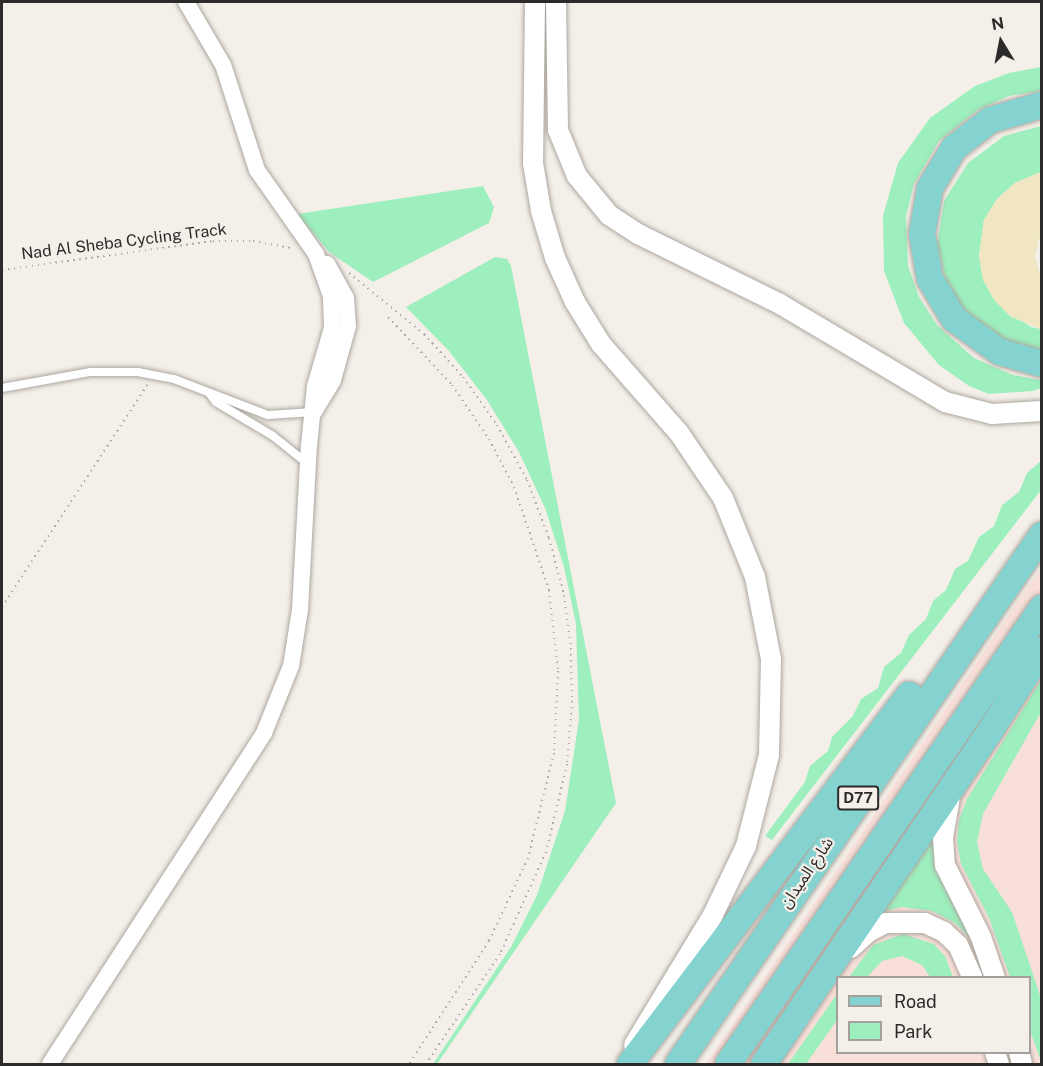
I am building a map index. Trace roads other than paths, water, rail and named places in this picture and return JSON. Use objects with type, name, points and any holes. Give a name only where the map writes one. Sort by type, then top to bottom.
[{"type":"main road","points":[[1041,105],[1004,113],[976,128],[954,148],[930,188],[923,218],[923,249],[933,286],[954,319],[1000,352],[1041,364]]},
{"type":"main road","name":"شارع الميدان","points":[[678,1065],[1041,535]]},
{"type":"main road","points":[[629,1065],[956,634],[1015,573]]},
{"type":"main road","name":"D77","points":[[728,1065],[1041,608]]},
{"type":"main road","points":[[764,1065],[952,787],[1041,650]]},
{"type":"street","points":[[50,1065],[275,711],[291,666],[300,610],[315,386],[330,342],[332,312],[327,281],[316,254],[257,170],[223,65],[186,2]]},
{"type":"street","points":[[535,2],[534,163],[541,211],[555,258],[575,302],[601,344],[679,433],[723,498],[755,577],[771,660],[769,755],[746,846],[713,915],[640,1031],[629,1065]]},
{"type":"street","points":[[556,2],[558,130],[577,176],[609,215],[638,234],[780,304],[945,402],[992,414],[1041,411]]},
{"type":"street","points":[[952,787],[943,838],[945,865],[981,937],[994,976]]},
{"type":"street","points":[[807,1000],[860,938],[896,921],[916,921],[944,932],[964,953],[972,976]]},
{"type":"lane","points":[[2,388],[106,371],[154,374],[268,415],[314,412]]},
{"type":"lane","points":[[210,394],[216,402],[273,436],[308,464]]}]
